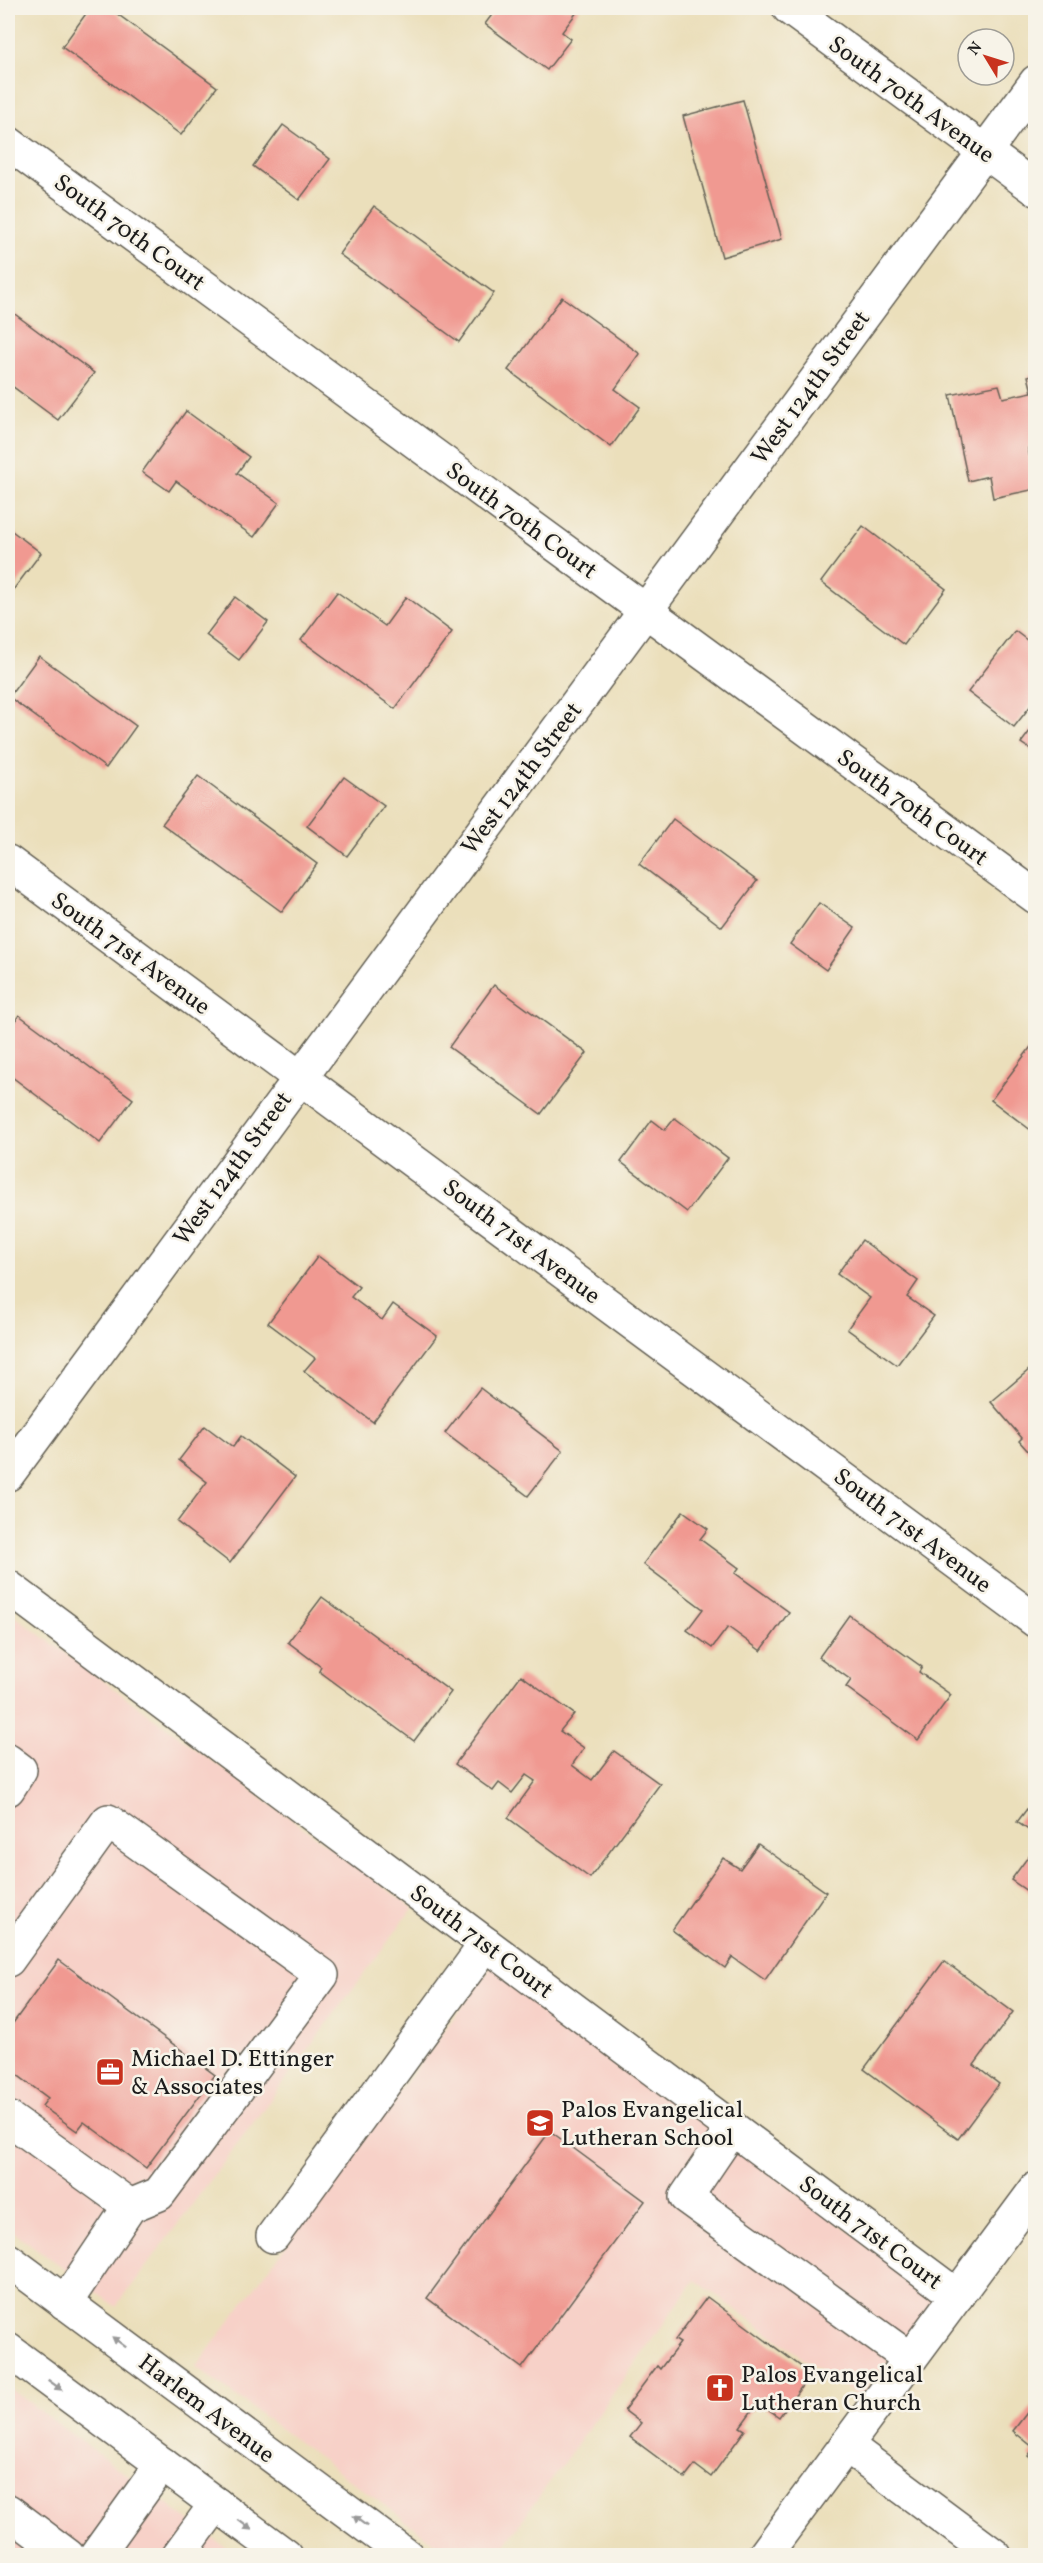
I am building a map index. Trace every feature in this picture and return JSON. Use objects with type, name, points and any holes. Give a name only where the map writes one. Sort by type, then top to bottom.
[{"type":"street","name":"South 70th Avenue","points":[[789,8],[1035,189]]},
{"type":"street","name":"West 124th Street","points":[[8,1474],[1035,82]]},
{"type":"street","name":"South 70th Court","points":[[8,143],[1035,897]]},
{"type":"street","name":"South 71st Avenue","points":[[8,862],[1035,1621]]},
{"type":"street","name":"South 71st Court","points":[[8,1587],[957,2296]]},
{"type":"street","points":[[8,1761],[20,1770],[8,1789]]},
{"type":"street","points":[[8,1960],[108,1821],[322,1975],[159,2194],[130,2206],[65,2303]]},
{"type":"street","points":[[273,2236],[486,1944]]},
{"type":"street","points":[[8,2118],[130,2206]]},
{"type":"street","points":[[732,2128],[686,2197],[910,2359]]},
{"type":"street","points":[[764,2556],[1035,2189]]},
{"type":"street","name":"Harlem Avenue","points":[[8,2260],[407,2556]]},
{"type":"street","points":[[8,2350],[286,2556]]},
{"type":"street","points":[[846,2445],[995,2556]]},
{"type":"street","points":[[96,2556],[162,2464]]},
{"type":"street","points":[[178,2556],[216,2504]]},
{"type":"street","points":[[8,2511],[68,2556]]},
{"type":"shaded area","points":[[8,1611],[413,1908],[116,2307],[8,2228]]},
{"type":"shaded area","name":"Palos Evangelical Lutheran School","points":[[492,1966],[938,2297],[859,2398],[695,2280],[497,2555],[452,2555],[196,2367]]},
{"type":"shaded area","points":[[8,2387],[236,2555],[8,2555]]},
{"type":"building","points":[[90,8],[109,8],[217,87],[181,135],[62,47]]},
{"type":"building","points":[[497,8],[580,8],[562,32],[571,39],[547,70],[485,24]]},
{"type":"building","points":[[743,100],[782,239],[722,257],[683,116]]},
{"type":"building","points":[[283,125],[330,159],[299,200],[253,166]]},
{"type":"building","points":[[374,206],[494,293],[459,342],[339,254]]},
{"type":"building","points":[[562,297],[640,354],[615,389],[640,407],[611,447],[508,370]]},
{"type":"building","points":[[8,309],[94,373],[58,420],[8,383]]},
{"type":"building","points":[[1036,374],[1036,446],[1028,448],[1036,489],[993,498],[989,476],[968,481],[950,395],[999,385],[1003,398],[1032,392],[1028,376]]},
{"type":"building","points":[[186,411],[249,457],[237,473],[279,503],[254,537],[176,481],[169,491],[142,472]]},
{"type":"building","points":[[863,526],[946,589],[904,645],[821,582]]},
{"type":"building","points":[[8,528],[41,553],[10,594],[8,592]]},
{"type":"building","points":[[337,592],[385,626],[406,597],[452,632],[395,709],[301,640]]},
{"type":"building","points":[[235,597],[268,622],[239,660],[206,635]]},
{"type":"building","points":[[1015,631],[1036,647],[1036,699],[1014,727],[968,692]]},
{"type":"building","points":[[39,656],[136,726],[106,768],[9,697]]},
{"type":"building","points":[[1036,723],[1036,753],[1021,743]]},
{"type":"building","points":[[198,776],[317,864],[282,912],[162,824]]},
{"type":"building","points":[[344,777],[384,806],[347,856],[307,826]]},
{"type":"building","points":[[673,819],[757,881],[722,927],[639,864]]},
{"type":"building","points":[[819,903],[855,928],[826,970],[790,944]]},
{"type":"building","points":[[494,985],[587,1053],[541,1114],[449,1047]]},
{"type":"building","points":[[19,1015],[133,1099],[100,1143],[12,1077],[8,1082],[8,1031]]},
{"type":"building","points":[[1033,1044],[1036,1046],[1036,1134],[991,1100]]},
{"type":"building","points":[[675,1118],[728,1158],[687,1212],[621,1162],[652,1120],[665,1130]]},
{"type":"building","points":[[862,1240],[918,1281],[907,1297],[934,1316],[897,1365],[847,1329],[870,1298],[837,1274]]},
{"type":"building","points":[[318,1256],[359,1287],[351,1297],[382,1320],[393,1304],[437,1336],[373,1422],[304,1371],[315,1358],[268,1323]]},
{"type":"building","points":[[1036,1364],[1036,1460],[1019,1441],[1022,1438],[991,1402]]},
{"type":"building","points":[[480,1388],[563,1451],[528,1496],[445,1433]]},
{"type":"building","points":[[205,1426],[233,1447],[241,1436],[295,1477],[230,1563],[177,1522],[207,1482],[179,1460]]},
{"type":"building","points":[[683,1511],[708,1529],[700,1539],[739,1568],[735,1573],[789,1612],[761,1651],[728,1627],[712,1648],[687,1630],[703,1609],[643,1564]]},
{"type":"building","points":[[322,1597],[451,1692],[414,1741],[319,1671],[321,1667],[288,1642]]},
{"type":"building","points":[[849,1615],[922,1667],[919,1672],[951,1695],[918,1740],[846,1687],[851,1680],[819,1657]]},
{"type":"building","points":[[521,1675],[574,1714],[560,1731],[584,1748],[572,1765],[592,1780],[614,1751],[660,1784],[590,1878],[508,1818],[535,1781],[526,1775],[512,1793],[499,1783],[493,1791],[455,1764]]},
{"type":"building","points":[[1036,1797],[1036,1835],[1017,1822]]},
{"type":"building","points":[[758,1844],[826,1892],[765,1980],[732,1957],[725,1968],[672,1930],[723,1858],[740,1869]]},
{"type":"building","points":[[1036,1846],[1036,1897],[1011,1880]]},
{"type":"building","points":[[59,1960],[215,2075],[146,2168],[84,2122],[77,2131],[42,2106],[48,2098],[8,2068],[8,2030]]},
{"type":"building","points":[[944,1961],[1013,2012],[974,2065],[999,2084],[958,2139],[864,2069]]},
{"type":"building","points":[[550,2131],[645,2201],[522,2368],[427,2298]]},
{"type":"building","name":"Palos Evangelical Lutheran Church","points":[[707,2297],[811,2374],[779,2417],[758,2402],[740,2427],[745,2430],[711,2477],[695,2465],[685,2478],[630,2437],[641,2423],[624,2410],[657,2366],[660,2369],[680,2343],[675,2340]]},
{"type":"building","points":[[1036,2401],[1036,2462],[1028,2456],[1034,2448],[1013,2431]]},
{"type":"place","name":"Michael D. Ettinger & Associates","points":[[110,2072]]},
{"type":"place","name":"Palos Evangelical Lutheran School","points":[[540,2123]]},
{"type":"place","name":"Palos Evangelical Lutheran Church","points":[[720,2388]]}]
